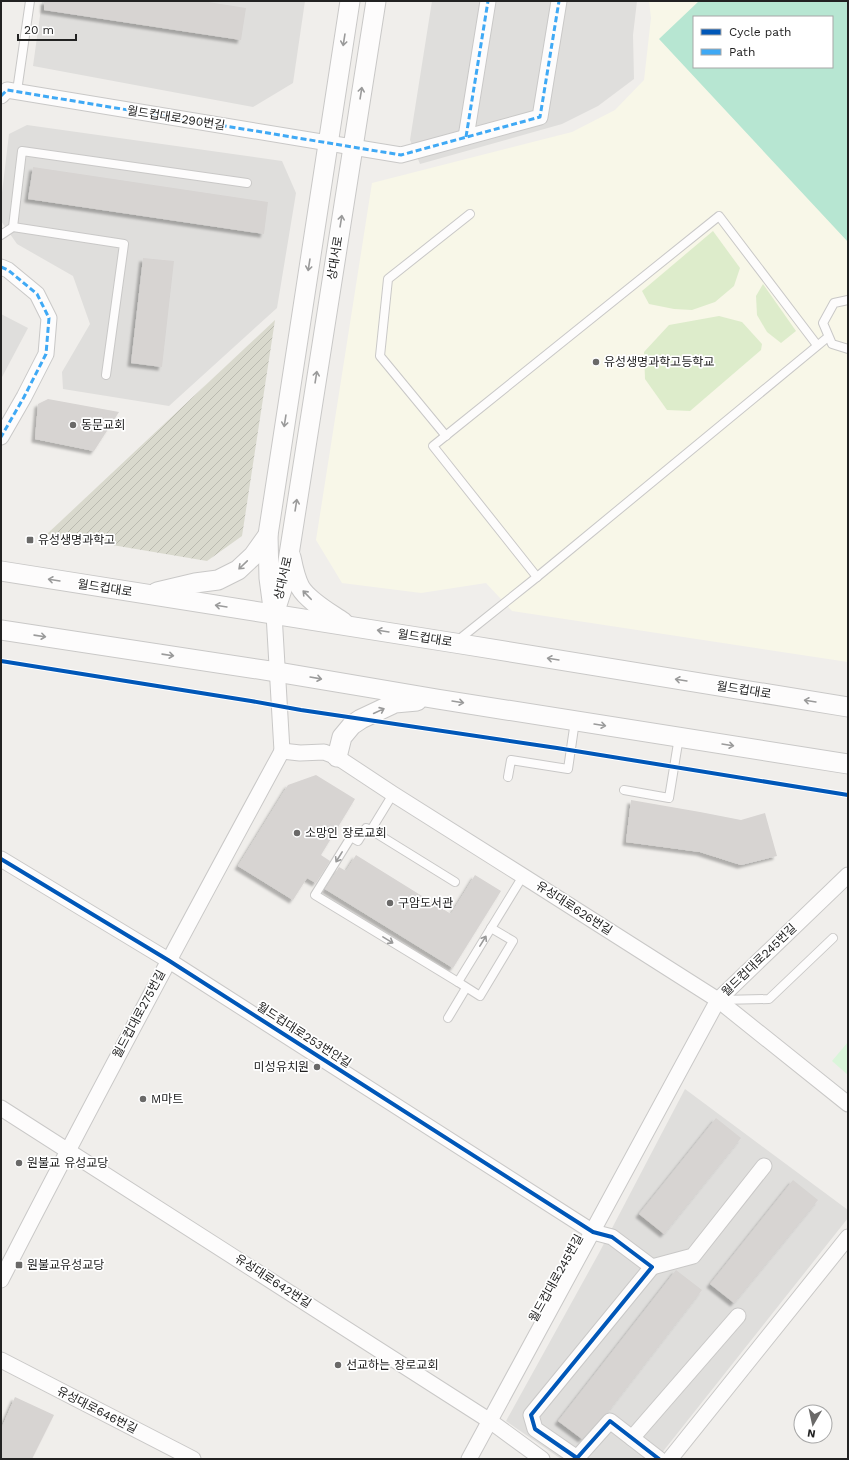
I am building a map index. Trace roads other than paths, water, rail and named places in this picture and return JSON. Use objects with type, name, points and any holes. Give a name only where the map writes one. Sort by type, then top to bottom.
[{"type":"street","name":"상대서로","points":[[274,614],[269,578],[268,535],[350,1]]},
{"type":"street","name":"상대서로","points":[[274,614],[285,580],[376,1]]},
{"type":"street","points":[[466,137],[488,1]]},
{"type":"street","name":"월드컵대로290번길","points":[[1,96],[6,90],[400,155],[540,117],[559,1]]},
{"type":"street","points":[[1,267],[8,270],[37,294],[49,318],[46,354],[24,397],[1,436]]},
{"type":"street","points":[[148,595],[195,583],[218,580],[238,570],[253,556],[268,535]]},
{"type":"street","points":[[290,544],[293,568],[300,587],[319,607],[350,626]]},
{"type":"street","name":"월드컵대로","points":[[1,571],[848,707]]},
{"type":"street","points":[[274,614],[282,751]]},
{"type":"street","points":[[1,630],[277,672],[437,699],[848,764]]},
{"type":"street","points":[[337,757],[342,737],[352,725],[361,719],[395,704],[437,699]]},
{"type":"street","name":"유성대로626번길","points":[[282,751],[300,753],[324,752],[337,757],[718,1000],[848,1104]]},
{"type":"street","name":"월드컵대로275번길","points":[[1,1280],[68,1149],[168,960],[282,751]]},
{"type":"street","name":"월드컵대로253번안길","points":[[1,859],[168,960],[593,1232],[612,1237],[652,1267]]},
{"type":"street","name":"월드컵대로245번길","points":[[469,1459],[718,1000],[848,875]]},
{"type":"street","name":"유성대로642번길","points":[[1,1108],[68,1149],[490,1421],[542,1459]]},
{"type":"street","points":[[659,1459],[610,1421],[577,1458],[535,1428],[532,1415],[652,1267],[692,1256],[764,1166]]},
{"type":"street","points":[[670,1459],[848,1238]]},
{"type":"street","points":[[632,1438],[738,1316]]},
{"type":"street","name":"유성대로646번길","points":[[1,1360],[193,1459]]},
{"type":"lane","points":[[17,92],[30,1]]},
{"type":"lane","points":[[13,227],[22,151],[247,183]]},
{"type":"lane","points":[[446,436],[380,356],[388,279],[470,214]]},
{"type":"lane","points":[[537,577],[433,446],[719,216],[817,345]]},
{"type":"lane","points":[[1,235],[13,227],[124,244],[106,376]]},
{"type":"lane","points":[[848,300],[834,303],[823,323],[832,344],[848,349]]},
{"type":"lane","points":[[455,643],[828,337]]},
{"type":"lane","points":[[508,777],[511,760],[568,768],[575,721]]},
{"type":"lane","points":[[624,790],[669,798],[679,737]]},
{"type":"lane","points":[[371,830],[393,794]]},
{"type":"lane","points":[[454,882],[366,828],[358,842],[351,837],[315,896],[480,996],[513,941],[491,928]]},
{"type":"lane","points":[[458,982],[523,876]]},
{"type":"lane","points":[[718,1000],[769,999],[833,938]]},
{"type":"lane","points":[[448,1018],[466,988]]},
{"type":"place","name":"유성생명과학고등학교","points":[[596,362]]},
{"type":"place","name":"동문교회","points":[[73,425]]},
{"type":"place","name":"유성생명과학고","points":[[30,540]]},
{"type":"place","name":"소망인 장로교회","points":[[297,833]]},
{"type":"place","name":"구암도서관","points":[[390,903]]},
{"type":"place","name":"미성유치원","points":[[317,1067]]},
{"type":"place","name":"M마트","points":[[143,1099]]},
{"type":"place","name":"원불교 유성교당","points":[[19,1163]]},
{"type":"place","name":"원불교유성교당","points":[[19,1265]]},
{"type":"place","name":"선교하는 장로교회","points":[[338,1365]]}]
